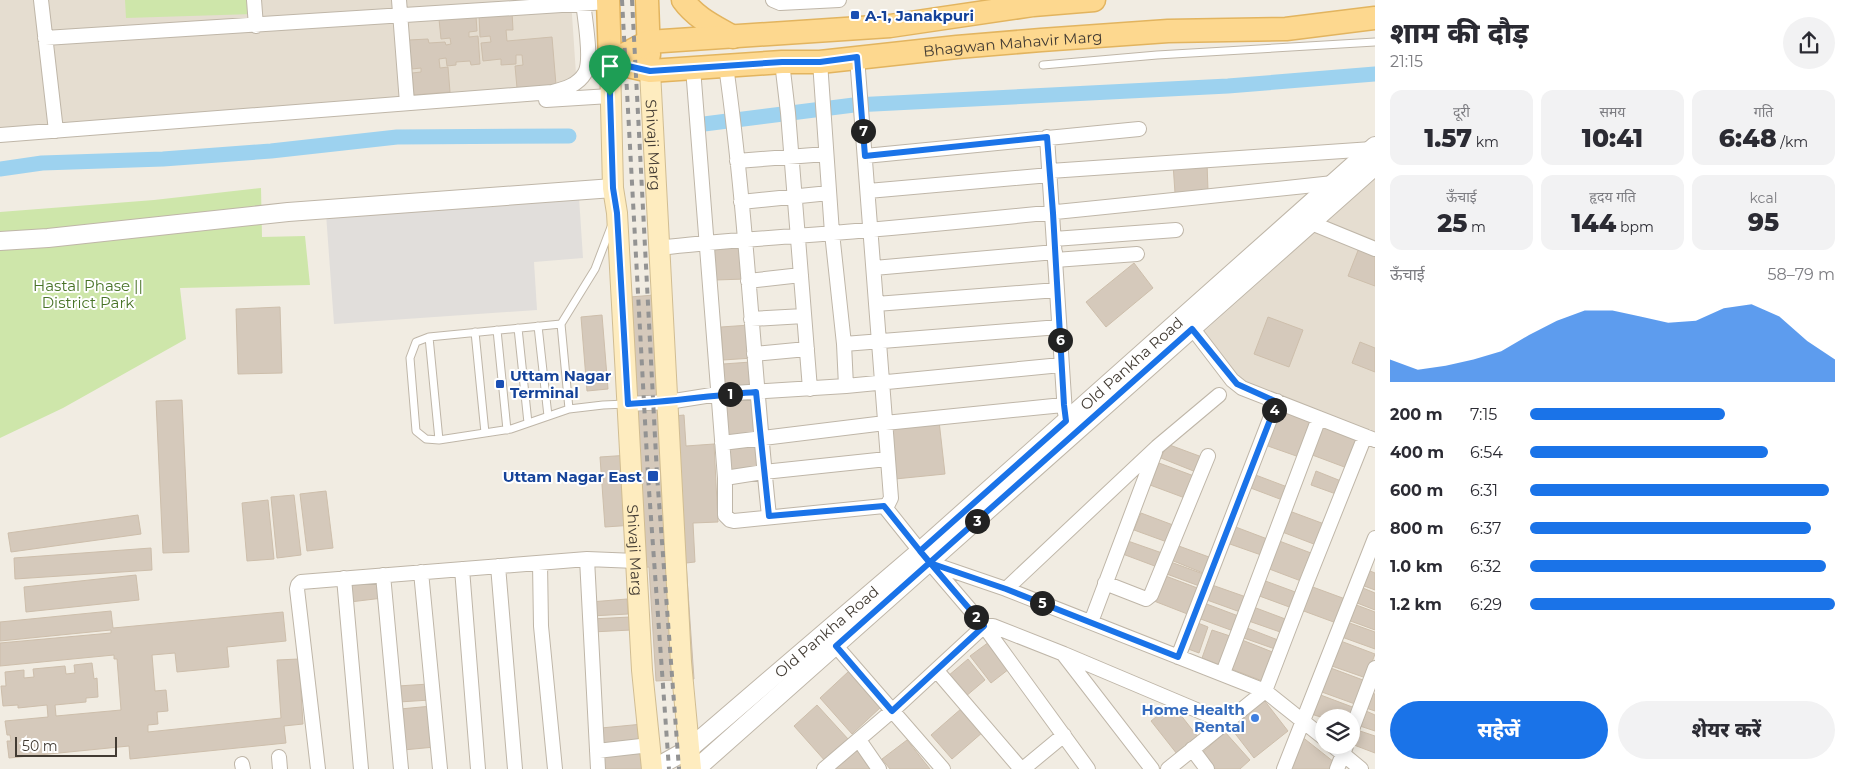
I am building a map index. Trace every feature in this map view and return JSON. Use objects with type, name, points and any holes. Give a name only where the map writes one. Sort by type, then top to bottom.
[{"type":"main road","name":"Shivaji Marg","points":[[647,0],[681,662],[691,769]]},
{"type":"main road","points":[[683,0],[690,10],[704,21],[733,37]]},
{"type":"main road","name":"Bhagwan Mahavir Marg","points":[[648,42],[890,26],[1033,5],[1094,0]]},
{"type":"main road","name":"Shivaji Marg","points":[[608,1],[613,188],[617,213],[642,670],[652,769]]},
{"type":"main road","name":"Bhagwan Mahavir Marg","points":[[610,62],[650,71],[782,62],[820,62],[957,47],[1168,31],[1286,30],[1375,18]]},
{"type":"main road","points":[[610,62],[648,42]]},
{"type":"street","points":[[41,0],[56,131]]},
{"type":"street","points":[[254,0],[256,26]]},
{"type":"street","points":[[399,0],[407,103]]},
{"type":"street","points":[[773,0],[780,3],[839,0]]},
{"type":"street","points":[[45,38],[256,26],[608,1]]},
{"type":"street","points":[[0,135],[552,92],[565,89],[585,74],[588,40],[583,2]]},
{"type":"street","points":[[692,68],[725,478],[725,514],[730,520],[734,521],[884,506],[888,504],[891,498],[857,57]]},
{"type":"street","points":[[782,62],[788,113],[790,158],[810,389]]},
{"type":"street","points":[[820,62],[832,233],[844,344],[846,386]]},
{"type":"street","points":[[726,66],[734,120],[756,392],[769,516]]},
{"type":"street","points":[[0,144],[408,110],[610,96]]},
{"type":"street","points":[[865,156],[1139,129]]},
{"type":"street","points":[[722,442],[761,439],[885,423],[1065,413],[1047,137]]},
{"type":"street","points":[[868,191],[1050,173],[1374,148]]},
{"type":"street","name":"Old Pankha Road","points":[[652,769],[689,749],[925,557],[1192,329],[1304,220],[1333,183],[1374,148]]},
{"type":"street","points":[[736,161],[826,154]]},
{"type":"street","name":"Old Pankha Road","points":[[696,769],[836,646],[1065,413],[1304,220],[1375,166]]},
{"type":"street","points":[[660,248],[707,242],[871,230],[1053,213],[1333,183]]},
{"type":"street","points":[[0,241],[48,238],[288,212],[613,188]]},
{"type":"street","points":[[741,202],[829,193]]},
{"type":"street","points":[[1304,220],[1375,249]]},
{"type":"street","points":[[874,268],[1055,250],[1176,230]]},
{"type":"street","points":[[1055,250],[1137,254]]},
{"type":"street","points":[[748,281],[801,275]]},
{"type":"street","points":[[876,304],[1057,290]]},
{"type":"street","points":[[751,319],[804,316]]},
{"type":"street","points":[[844,344],[1059,327]]},
{"type":"street","points":[[1168,769],[1265,691],[1309,575],[1370,438],[1277,402],[1237,384],[1192,329]]},
{"type":"street","points":[[754,354],[807,349]]},
{"type":"street","points":[[628,404],[668,402],[718,394],[846,386],[1062,365]]},
{"type":"street","points":[[1006,589],[1157,447],[1219,395]]},
{"type":"street","points":[[1178,657],[1277,402]]},
{"type":"street","points":[[1223,673],[1319,418]]},
{"type":"street","points":[[1091,622],[1157,447]]},
{"type":"street","points":[[1105,583],[1146,599],[1151,595],[1208,456]]},
{"type":"street","points":[[725,478],[888,459]]},
{"type":"street","points":[[884,506],[984,626],[1088,769]]},
{"type":"street","points":[[1284,769],[1375,538]]},
{"type":"street","points":[[925,557],[1265,691],[1315,731]]},
{"type":"street","points":[[318,769],[298,585],[305,581],[587,559],[636,561]]},
{"type":"street","points":[[587,559],[598,769]]},
{"type":"street","points":[[540,563],[541,626],[555,769]]},
{"type":"street","points":[[498,566],[515,769]]},
{"type":"street","points":[[462,569],[478,769]]},
{"type":"street","points":[[421,572],[440,769]]},
{"type":"street","points":[[383,575],[401,769]]},
{"type":"street","points":[[344,578],[361,769]]},
{"type":"street","points":[[824,769],[937,671],[984,626],[993,626],[1064,654],[1226,722]]},
{"type":"street","points":[[836,646],[943,769]]},
{"type":"street","points":[[1064,654],[1152,769]]},
{"type":"street","points":[[1360,709],[1375,668]]},
{"type":"street","points":[[937,671],[1022,769],[1064,735]]},
{"type":"street","points":[[858,740],[879,769]]},
{"type":"street","points":[[597,751],[650,745]]},
{"type":"street","points":[[1192,749],[1207,769]]},
{"type":"street","points":[[1337,769],[1343,754]]},
{"type":"street","points":[[1348,754],[1361,769]]},
{"type":"lane","points":[[1043,65],[1157,55],[1375,42]]},
{"type":"lane","points":[[569,409],[561,324],[595,269],[617,213]]},
{"type":"lane","points":[[561,324],[430,336],[416,342],[410,358],[416,431],[426,439],[439,440],[507,430],[569,409],[603,404],[628,404]]},
{"type":"lane","points":[[538,326],[548,416]]},
{"type":"lane","points":[[518,328],[528,423]]},
{"type":"lane","points":[[497,330],[507,430]]},
{"type":"lane","points":[[475,332],[485,433]]},
{"type":"lane","points":[[430,336],[439,440]]},
{"type":"shaded area","points":[[0,0],[571,0],[577,89],[0,133]]},
{"type":"shaded area","points":[[1375,178],[1375,436],[1239,382],[1199,336]]},
{"type":"shaded area","points":[[578,182],[583,258],[534,262],[537,310],[334,324],[325,200]]},
{"type":"green space","points":[[125,0],[253,0],[254,14],[126,18]]},
{"type":"green space","name":"Hastal Phase || District Park","points":[[261,188],[262,237],[305,236],[310,285],[180,288],[186,339],[63,408],[0,438],[0,212],[154,200]]},
{"type":"building","points":[[512,12],[513,30],[506,30],[507,41],[552,37],[556,85],[517,88],[515,66],[523,65],[522,55],[516,55],[516,64],[501,65],[501,59],[483,61],[481,43],[491,42],[490,36],[480,37],[479,15]]},
{"type":"building","points":[[476,16],[477,31],[469,32],[469,37],[478,36],[480,64],[471,65],[470,61],[456,62],[456,65],[447,66],[446,58],[439,59],[440,68],[448,67],[450,92],[414,95],[412,73],[421,72],[421,68],[412,69],[409,40],[428,39],[429,43],[445,42],[446,45],[451,44],[450,38],[441,39],[439,19]]},
{"type":"building","points":[[1207,162],[1208,191],[1175,193],[1173,164]]},
{"type":"building","points":[[745,246],[746,279],[715,280],[714,247]]},
{"type":"building","points":[[1359,248],[1375,254],[1375,286],[1348,276]]},
{"type":"building","points":[[1134,263],[1153,288],[1106,327],[1086,302]]},
{"type":"building","points":[[666,294],[674,416],[684,415],[686,446],[714,444],[718,522],[693,523],[695,562],[686,563],[694,679],[656,681],[649,567],[637,568],[634,525],[605,527],[600,457],[630,455],[630,297]]},
{"type":"building","points":[[280,307],[282,373],[238,374],[236,309]]},
{"type":"building","points":[[602,315],[608,389],[587,391],[581,317]]},
{"type":"building","points":[[1268,317],[1303,330],[1289,367],[1254,354]]},
{"type":"building","points":[[750,325],[753,358],[723,360],[721,327]]},
{"type":"building","points":[[1360,342],[1375,348],[1375,372],[1352,363]]},
{"type":"building","points":[[751,362],[753,388],[725,390],[723,364]]},
{"type":"building","points":[[754,397],[757,438],[728,440],[725,399]]},
{"type":"building","points":[[182,400],[189,552],[163,553],[156,401]]},
{"type":"building","points":[[1278,410],[1315,424],[1302,458],[1265,445]]},
{"type":"building","points":[[939,421],[945,474],[895,479],[890,426]]},
{"type":"building","points":[[1318,424],[1358,439],[1347,468],[1307,453]]},
{"type":"building","points":[[758,442],[760,469],[731,470],[729,444]]},
{"type":"building","points":[[1167,444],[1202,457],[1196,472],[1161,458]]},
{"type":"building","points":[[1159,463],[1194,476],[1185,498],[1150,485]]},
{"type":"building","points":[[1316,471],[1341,481],[1336,494],[1311,485]]},
{"type":"building","points":[[1253,474],[1290,488],[1285,501],[1248,487]]},
{"type":"building","points":[[326,491],[333,548],[307,551],[300,494]]},
{"type":"building","points":[[294,495],[301,555],[277,558],[271,497]]},
{"type":"building","points":[[268,500],[274,559],[247,561],[242,503]]},
{"type":"building","points":[[1284,509],[1327,525],[1319,546],[1277,530]]},
{"type":"building","points":[[1141,513],[1173,525],[1167,542],[1134,530]]},
{"type":"building","points":[[138,515],[141,534],[11,552],[8,533]]},
{"type":"building","points":[[1233,526],[1270,540],[1264,556],[1227,543]]},
{"type":"building","points":[[1274,539],[1311,553],[1301,581],[1264,567]]},
{"type":"building","points":[[1125,540],[1165,554],[1160,568],[1120,553]]},
{"type":"building","points":[[1176,545],[1209,557],[1203,573],[1171,560]]},
{"type":"building","points":[[151,548],[152,570],[15,579],[14,558]]},
{"type":"building","points":[[1168,561],[1206,575],[1202,587],[1164,573]]},
{"type":"building","points":[[1365,569],[1375,573],[1375,590],[1359,584]]},
{"type":"building","points":[[136,575],[139,600],[26,612],[24,587]]},
{"type":"building","points":[[1163,575],[1200,589],[1190,615],[1154,601]]},
{"type":"building","points":[[1260,579],[1298,593],[1292,608],[1254,594]]},
{"type":"building","points":[[381,580],[383,598],[350,602],[349,584]]},
{"type":"building","points":[[1212,585],[1249,598],[1243,613],[1207,600]]},
{"type":"building","points":[[1310,586],[1348,600],[1339,624],[1301,610]]},
{"type":"building","points":[[1358,586],[1375,593],[1375,610],[1352,601]]},
{"type":"building","points":[[627,599],[628,614],[591,616],[590,602]]},
{"type":"building","points":[[1204,603],[1241,617],[1236,632],[1198,618]]},
{"type":"building","points":[[1351,603],[1375,612],[1375,630],[1345,619]]},
{"type":"building","points":[[1248,605],[1288,620],[1283,633],[1243,619]]},
{"type":"building","points":[[111,611],[113,628],[283,612],[286,641],[227,647],[229,667],[177,672],[175,653],[152,655],[155,691],[166,690],[168,711],[157,712],[158,724],[148,725],[148,732],[281,718],[277,660],[299,659],[303,724],[284,726],[286,743],[130,759],[129,746],[9,758],[7,741],[11,741],[10,735],[7,735],[5,721],[48,717],[47,705],[18,708],[18,705],[3,706],[1,686],[6,686],[5,672],[24,670],[24,678],[34,677],[33,669],[65,666],[66,674],[75,673],[74,665],[92,663],[94,679],[97,678],[98,697],[86,698],[86,702],[55,705],[56,716],[121,710],[117,659],[114,659],[114,655],[0,666],[0,643],[111,633],[111,630],[0,641],[0,622]]},
{"type":"building","points":[[630,617],[631,630],[592,632],[591,619]]},
{"type":"building","points":[[1193,621],[1208,627],[1199,653],[1183,647]]},
{"type":"building","points":[[1344,621],[1375,632],[1375,649],[1339,636]]},
{"type":"building","points":[[1242,626],[1278,640],[1275,649],[1238,636]]},
{"type":"building","points":[[1212,630],[1233,637],[1222,666],[1202,658]]},
{"type":"building","points":[[1237,638],[1275,653],[1265,682],[1226,667]]},
{"type":"building","points":[[1338,640],[1375,654],[1366,678],[1329,665]]},
{"type":"building","points":[[989,642],[1009,669],[991,683],[970,656]]},
{"type":"building","points":[[968,659],[985,680],[965,697],[948,676]]},
{"type":"building","points":[[1328,667],[1363,680],[1355,704],[1319,691]]},
{"type":"building","points":[[849,671],[881,707],[852,734],[820,698]]},
{"type":"building","points":[[429,684],[430,700],[399,702],[398,686]]},
{"type":"building","points":[[1371,693],[1375,694],[1375,711],[1366,708]]},
{"type":"building","points":[[1318,694],[1355,708],[1315,709],[1315,715],[1311,714]]},
{"type":"building","points":[[1264,700],[1288,731],[1254,758],[1230,727]]},
{"type":"building","points":[[1172,704],[1198,737],[1177,754],[1151,721]]},
{"type":"building","points":[[817,705],[849,740],[826,762],[794,726]]},
{"type":"building","points":[[432,706],[435,747],[403,750],[400,709]]},
{"type":"building","points":[[962,708],[983,732],[952,759],[931,735]]},
{"type":"building","points":[[1366,711],[1375,715],[1375,731],[1360,726]]},
{"type":"building","points":[[643,724],[645,745],[603,749],[601,728]]},
{"type":"building","points":[[1360,731],[1375,736],[1375,753],[1360,747]]},
{"type":"building","points":[[1225,732],[1250,760],[1240,769],[1214,769],[1201,754]]},
{"type":"building","points":[[1301,736],[1315,747],[1315,754],[1324,754],[1334,762],[1331,769],[1289,769]]},
{"type":"building","points":[[907,740],[930,769],[890,769],[882,759]]},
{"type":"building","points":[[855,746],[875,769],[832,769]]},
{"type":"building","points":[[643,747],[645,769],[605,769],[603,751]]},
{"type":"waterway","points":[[704,124],[854,105],[1228,86],[1375,74]]},
{"type":"waterway","points":[[0,169],[42,163],[163,159],[271,151],[397,137],[569,136]]},
{"type":"railway","points":[[622,0],[648,476],[669,769]]},
{"type":"railway","points":[[632,0],[657,475],[679,769]]},
{"type":"place","name":"A-1, Janakpuri","points":[[855,15]]},
{"type":"place","name":"Uttam Nagar Terminal","points":[[500,384]]},
{"type":"place","name":"Uttam Nagar East","points":[[653,476]]},
{"type":"place","name":"Home Health Rental","points":[[1255,718]]},
{"type":"route","points":[[610,96],[610,62],[650,71],[782,62],[820,62],[857,57],[865,156],[1047,137],[1066,421],[920,551],[930,563],[1006,589],[1178,657],[1277,402],[1242,388],[1232,380],[1192,329],[930,563],[836,646],[892,711],[984,626],[930,563],[920,551],[884,506],[769,516],[756,392],[718,394],[668,402],[628,404],[617,213],[613,188],[610,96]]}]
